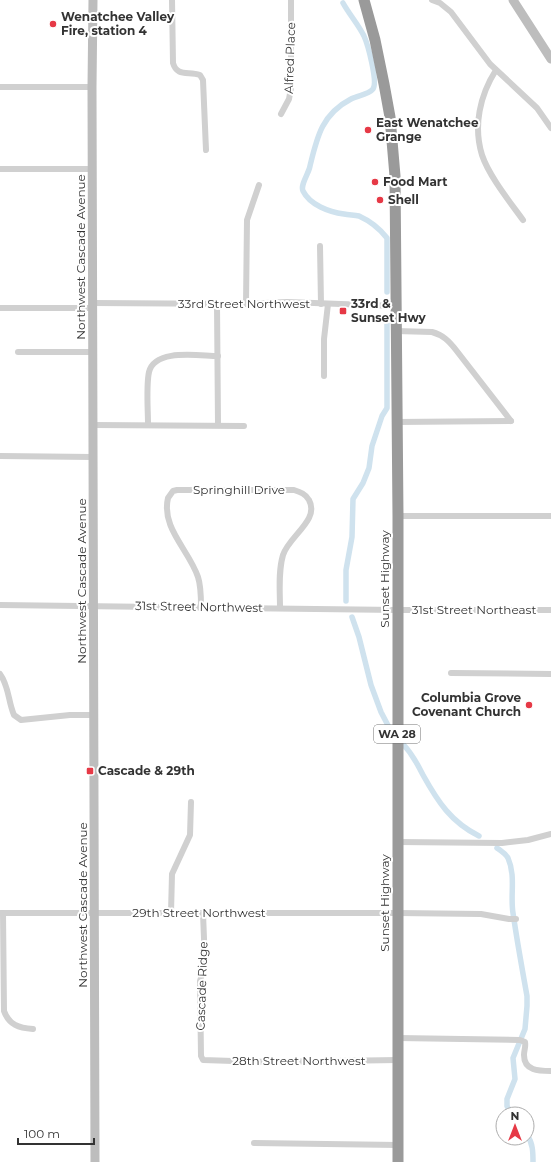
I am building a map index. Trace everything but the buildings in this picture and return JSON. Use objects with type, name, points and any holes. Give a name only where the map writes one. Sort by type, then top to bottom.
[{"type":"highway","name":"Sunset Highway","points":[[364,0],[375,40],[390,117],[395,176],[398,516],[398,1162]]},
{"type":"street","name":"Northwest Cascade Avenue","points":[[93,0],[95,1162]]},
{"type":"street","points":[[172,0],[174,69],[178,72],[200,75],[203,80],[206,150]]},
{"type":"street","name":"Alfred Place","points":[[281,114],[289,99],[291,88],[292,0]]},
{"type":"street","points":[[432,0],[440,3],[451,12],[476,47],[496,70],[536,108],[551,128]]},
{"type":"street","points":[[513,0],[551,59]]},
{"type":"street","points":[[496,70],[486,87],[482,99],[478,138],[482,156],[489,169],[523,220]]},
{"type":"street","points":[[0,87],[92,87]]},
{"type":"street","points":[[0,169],[93,169]]},
{"type":"street","points":[[246,304],[248,220],[259,185]]},
{"type":"street","points":[[320,246],[321,304]]},
{"type":"street","name":"33rd Street Northwest","points":[[0,308],[287,302],[395,306]]},
{"type":"street","points":[[218,304],[218,425]]},
{"type":"street","points":[[324,376],[324,338],[328,304]]},
{"type":"street","points":[[396,330],[432,332],[437,333],[446,339],[511,421],[396,422]]},
{"type":"street","points":[[18,352],[93,352]]},
{"type":"street","points":[[148,424],[148,378],[151,365],[158,359],[171,355],[218,356]]},
{"type":"street","points":[[93,425],[148,424],[244,426]]},
{"type":"street","points":[[0,456],[93,456]]},
{"type":"street","name":"Springhill Drive","points":[[201,607],[201,593],[198,576],[168,520],[168,498],[173,491],[177,490],[294,490],[307,497],[311,506],[310,519],[287,546],[281,563],[280,608]]},
{"type":"street","points":[[398,516],[551,516]]},
{"type":"street","name":"31st Street Northwest","points":[[0,605],[398,610]]},
{"type":"street","name":"31st Street Northeast","points":[[398,610],[551,610]]},
{"type":"street","points":[[451,673],[551,674]]},
{"type":"street","points":[[0,674],[9,691],[14,715],[21,720],[70,715],[94,715]]},
{"type":"street","points":[[171,913],[172,874],[190,835],[191,802]]},
{"type":"street","points":[[398,842],[502,843],[528,840],[551,834]]},
{"type":"street","points":[[2,913],[4,1011],[11,1023],[25,1029],[33,1029]]},
{"type":"street","name":"29th Street Northwest","points":[[2,913],[398,913],[481,914],[516,919]]},
{"type":"street","name":"Cascade Ridge","points":[[202,1059],[200,981],[205,964],[203,913]]},
{"type":"street","points":[[398,1038],[520,1040],[525,1042],[526,1046],[524,1056],[526,1063],[530,1068],[537,1071],[551,1071]]},
{"type":"street","name":"28th Street Northwest","points":[[202,1059],[206,1061],[398,1060]]},
{"type":"street","points":[[254,1143],[398,1145]]},
{"type":"waterway","points":[[343,3],[362,32],[366,41],[372,63],[374,85],[373,89],[368,93],[341,105],[327,119],[318,136],[302,188],[306,196],[320,207],[332,212],[359,216],[367,220],[387,238],[387,292]]},
{"type":"waterway","points":[[346,601],[346,570],[352,537],[353,499],[363,483],[369,468],[372,446],[382,416],[387,408],[387,318]]},
{"type":"waterway","points":[[352,617],[359,637],[371,685],[381,712],[393,735]]},
{"type":"waterway","points":[[403,744],[412,756],[434,794],[446,810],[453,818],[479,836]]},
{"type":"waterway","points":[[497,848],[507,856],[512,872],[513,913],[527,996],[525,1029],[513,1058],[515,1079],[507,1099],[507,1106]]},
{"type":"waterway","points":[[532,1146],[533,1162]]},
{"type":"place","name":"Wenatchee Valley Fire, station 4","points":[[53,24]]},
{"type":"place","name":"East Wenatchee Grange","points":[[368,130]]},
{"type":"place","name":"Food Mart","points":[[375,182]]},
{"type":"place","name":"Shell","points":[[380,200]]},
{"type":"place","name":"33rd & Sunset Hwy","points":[[343,311]]},
{"type":"place","name":"Columbia Grove Covenant Church","points":[[529,705]]},
{"type":"place","name":"Cascade & 29th","points":[[90,771]]}]
